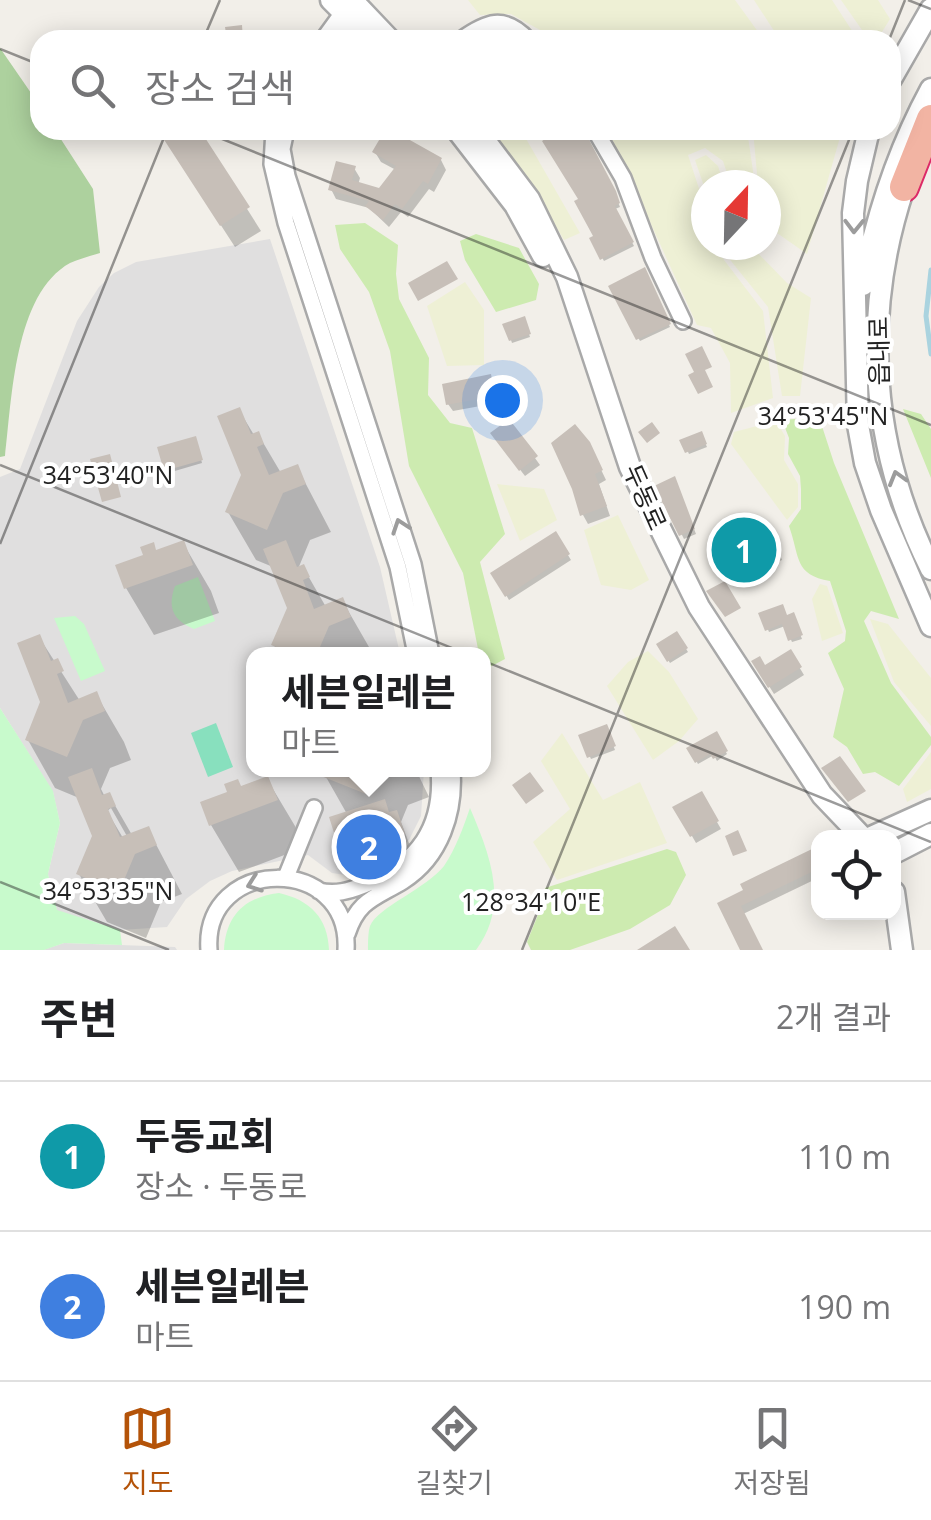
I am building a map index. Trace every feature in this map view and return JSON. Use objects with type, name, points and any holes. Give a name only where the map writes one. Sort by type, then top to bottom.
[{"type":"highway","points":[[904,187],[931,120]]},
{"type":"highway","points":[[904,187],[931,132]]},
{"type":"street","points":[[331,30],[349,7]]},
{"type":"street","points":[[349,7],[364,30]]},
{"type":"street","points":[[349,7],[378,30]]},
{"type":"street","points":[[901,62],[931,10]]},
{"type":"street","points":[[476,30],[484,24],[506,24],[514,30]]},
{"type":"street","points":[[858,326],[867,266],[886,192],[931,90]]},
{"type":"street","points":[[273,140],[272,164],[286,223],[398,567],[415,647]]},
{"type":"street","points":[[284,140],[282,149],[292,194],[413,564],[430,647]]},
{"type":"street","name":"두동로","points":[[465,140],[516,205],[555,279],[618,463],[692,612],[788,764],[858,830]]},
{"type":"street","name":"두동로","points":[[484,140],[530,199],[567,277],[630,466],[699,607],[788,747],[822,794],[858,830]]},
{"type":"street","points":[[601,140],[623,178],[653,258],[684,321]]},
{"type":"street","points":[[858,326],[853,214],[866,140]]},
{"type":"street","name":"읍내로","points":[[904,187],[882,274],[876,318],[879,386],[884,431],[896,479],[931,570]]},
{"type":"street","name":"읍내로","points":[[858,326],[858,425],[865,463],[901,563],[931,626]]},
{"type":"street","points":[[319,891],[331,894],[354,888],[396,870],[409,860],[422,845],[436,816],[441,795],[440,777]]},
{"type":"street","points":[[346,944],[358,909],[423,866],[436,848],[454,798],[452,777]]},
{"type":"street","points":[[286,878],[314,808]]},
{"type":"street","points":[[874,830],[931,810]]},
{"type":"street","points":[[901,852],[931,834]]},
{"type":"street","points":[[210,950],[213,921],[224,902],[242,886],[263,878],[304,882],[319,891],[342,920],[346,944]]},
{"type":"street","points":[[893,920],[902,950]]},
{"type":"shaded area","points":[[270,239],[380,567],[398,647],[246,647],[246,777],[424,777],[421,816],[409,840],[391,857],[345,875],[332,873],[308,855],[232,871],[186,899],[167,927],[120,930],[57,911],[48,874],[60,823],[53,792],[0,708],[0,477],[20,469],[77,321],[99,287],[114,273],[136,262]]},
{"type":"shaded area","points":[[64,943],[175,947],[177,950],[43,950]]},
{"type":"green space","points":[[468,0],[735,0],[757,30],[540,30],[511,14],[480,15]]},
{"type":"green space","points":[[754,0],[832,0],[852,30],[774,30]]},
{"type":"green space","points":[[841,0],[878,0],[890,19],[883,30],[862,30]]},
{"type":"green space","points":[[0,48],[30,92],[30,140],[61,140],[93,189],[100,253],[70,263],[51,278],[37,298],[19,350],[5,456],[0,457]]},
{"type":"green space","points":[[498,140],[527,140],[580,233],[564,240],[527,178]]},
{"type":"green space","points":[[613,140],[748,140],[753,170],[726,170],[723,161],[705,148],[688,155],[693,170],[691,260],[724,260],[763,311],[773,398],[731,413],[730,363],[711,328],[697,325]]},
{"type":"green space","points":[[754,140],[839,140],[807,254],[781,236],[781,170],[757,170]]},
{"type":"green space","points":[[706,155],[719,170],[698,170],[695,160]]},
{"type":"green space","points":[[365,223],[398,245],[399,299],[429,358],[428,395],[450,423],[472,428],[505,534],[480,562],[505,659],[491,666],[491,647],[478,647],[463,573],[409,466],[390,351],[369,292],[340,249],[335,225]]},
{"type":"green space","points":[[476,234],[519,248],[539,284],[536,300],[496,312],[465,260],[460,241]]},
{"type":"green space","points":[[730,260],[765,260],[787,283],[811,298],[800,396],[782,396],[768,307]]},
{"type":"green space","points":[[465,282],[484,310],[484,365],[447,366],[427,306]]},
{"type":"green space","points":[[903,409],[921,414],[931,429],[931,478]]},
{"type":"green space","points":[[819,417],[899,619],[871,611],[864,621],[891,683],[931,737],[931,745],[899,786],[875,772],[863,774],[847,747],[833,737],[844,689],[828,653],[845,641],[846,631],[830,581],[810,574],[797,555],[789,526],[801,509],[800,476],[788,454],[789,438],[782,420]]},
{"type":"green space","points":[[776,421],[785,436],[784,460],[798,484],[798,507],[787,520],[731,444],[734,432]]},
{"type":"green space","points":[[497,484],[544,489],[557,520],[520,541]]},
{"type":"green space","points":[[618,515],[649,580],[631,590],[601,585],[584,530]]},
{"type":"green space","points":[[198,577],[215,621],[194,629],[177,617],[172,601],[175,586]]},
{"type":"green space","points":[[820,584],[827,586],[843,633],[822,641],[812,599]]},
{"type":"green space","points":[[75,616],[84,624],[105,671],[81,681],[54,618]]},
{"type":"green space","points":[[870,619],[888,624],[931,678],[931,726],[894,682]]},
{"type":"green space","points":[[648,651],[669,672],[698,719],[679,741],[653,760],[607,686],[628,662]]},
{"type":"green space","points":[[0,708],[53,791],[60,823],[48,874],[57,910],[120,930],[122,945],[64,943],[44,950],[0,950]]},
{"type":"green space","points":[[216,723],[233,767],[208,777],[191,733]]},
{"type":"green space","points":[[562,733],[603,800],[640,782],[667,843],[557,880],[533,842],[570,809],[541,761]]},
{"type":"green space","points":[[931,752],[931,789],[907,802],[903,789]]},
{"type":"green space","points":[[470,808],[490,862],[494,898],[486,933],[476,950],[368,950],[369,928],[375,919],[444,866]]},
{"type":"green space","points":[[667,849],[676,852],[686,875],[670,905],[630,929],[570,950],[531,950],[527,942],[546,895],[545,888]]},
{"type":"green space","points":[[279,893],[300,900],[315,912],[325,929],[329,950],[224,950],[229,927],[240,910],[256,899]]},
{"type":"building","points":[[242,25],[242,30],[225,30],[225,27]]},
{"type":"building","points":[[164,140],[206,140],[250,207],[220,226]]},
{"type":"building","points":[[379,140],[410,140],[442,158],[428,184],[423,181],[402,209],[395,204],[383,220],[365,206],[369,201],[328,190],[336,161],[356,166],[352,180],[379,188],[396,166],[372,152]]},
{"type":"building","points":[[589,140],[616,191],[620,203],[615,206],[634,242],[600,260],[589,238],[593,236],[574,201],[578,199],[542,141]]},
{"type":"building","points":[[447,261],[458,279],[418,301],[408,283]]},
{"type":"building","points":[[645,267],[671,324],[636,340],[608,286]]},
{"type":"building","points":[[525,316],[531,334],[509,341],[502,324]]},
{"type":"building","points":[[702,346],[712,367],[705,370],[713,387],[698,394],[688,375],[694,372],[685,354]]},
{"type":"building","points":[[491,374],[495,396],[446,405],[442,384]]},
{"type":"building","points":[[240,407],[251,434],[259,431],[264,444],[257,447],[269,475],[298,464],[306,484],[283,493],[267,530],[225,512],[241,475],[217,416]]},
{"type":"building","points":[[509,419],[538,456],[519,471],[490,433]]},
{"type":"building","points":[[652,422],[660,433],[647,443],[638,432]]},
{"type":"building","points":[[575,424],[590,442],[603,470],[595,474],[607,506],[580,516],[551,443]]},
{"type":"building","points":[[702,431],[707,444],[685,453],[679,440]]},
{"type":"building","points":[[196,436],[203,460],[164,471],[157,447]]},
{"type":"building","points":[[110,454],[121,497],[102,502],[90,459]]},
{"type":"building","points":[[675,476],[695,529],[679,536],[654,486]]},
{"type":"building","points":[[769,528],[778,548],[719,572],[711,551]]},
{"type":"building","points":[[556,531],[570,554],[505,597],[490,573]]},
{"type":"building","points":[[184,540],[193,565],[124,589],[115,565],[143,555],[140,547],[154,542],[156,550]]},
{"type":"building","points":[[286,540],[297,567],[304,564],[310,577],[303,580],[314,609],[343,597],[351,617],[329,626],[320,647],[271,645],[287,608],[263,549]]},
{"type":"building","points":[[725,581],[741,608],[725,617],[706,591]]},
{"type":"building","points":[[783,604],[787,615],[794,612],[803,635],[788,641],[782,624],[765,631],[758,613]]},
{"type":"building","points":[[677,631],[688,648],[667,662],[656,644]]},
{"type":"building","points":[[40,634],[51,661],[58,658],[64,671],[57,674],[68,703],[97,691],[105,711],[83,720],[67,757],[25,740],[40,702],[17,643]]},
{"type":"building","points":[[791,649],[802,667],[768,688],[751,661],[760,656],[765,665]]},
{"type":"building","points":[[607,724],[616,746],[587,758],[578,735]]},
{"type":"building","points":[[717,731],[728,751],[713,759],[710,754],[695,763],[686,748]]},
{"type":"building","points":[[840,756],[866,791],[848,802],[821,768]]},
{"type":"building","points":[[92,768],[102,795],[110,792],[116,806],[108,809],[120,837],[149,826],[157,845],[135,854],[119,892],[76,874],[92,836],[68,777]]},
{"type":"building","points":[[530,772],[544,791],[526,804],[512,785]]},
{"type":"building","points":[[268,777],[278,800],[209,826],[200,802],[227,792],[224,784],[238,779],[241,786]]},
{"type":"building","points":[[324,777],[373,777],[366,794]]},
{"type":"building","points":[[702,791],[719,821],[690,837],[672,807]]},
{"type":"building","points":[[385,799],[389,812],[397,810],[405,834],[392,839],[394,847],[344,864],[329,817]]},
{"type":"building","points":[[738,830],[747,851],[733,856],[725,836]]},
{"type":"building","points":[[811,849],[811,872],[741,906],[763,950],[740,950],[717,903],[743,890],[740,884]]},
{"type":"building","points":[[675,926],[690,950],[637,950]]},
{"type":"waterway","points":[[931,270],[926,316],[931,354]]},
{"type":"place","name":"두동교회","points":[[744,550]]},
{"type":"place","name":"세븐일레븐","points":[[369,847]]}]
